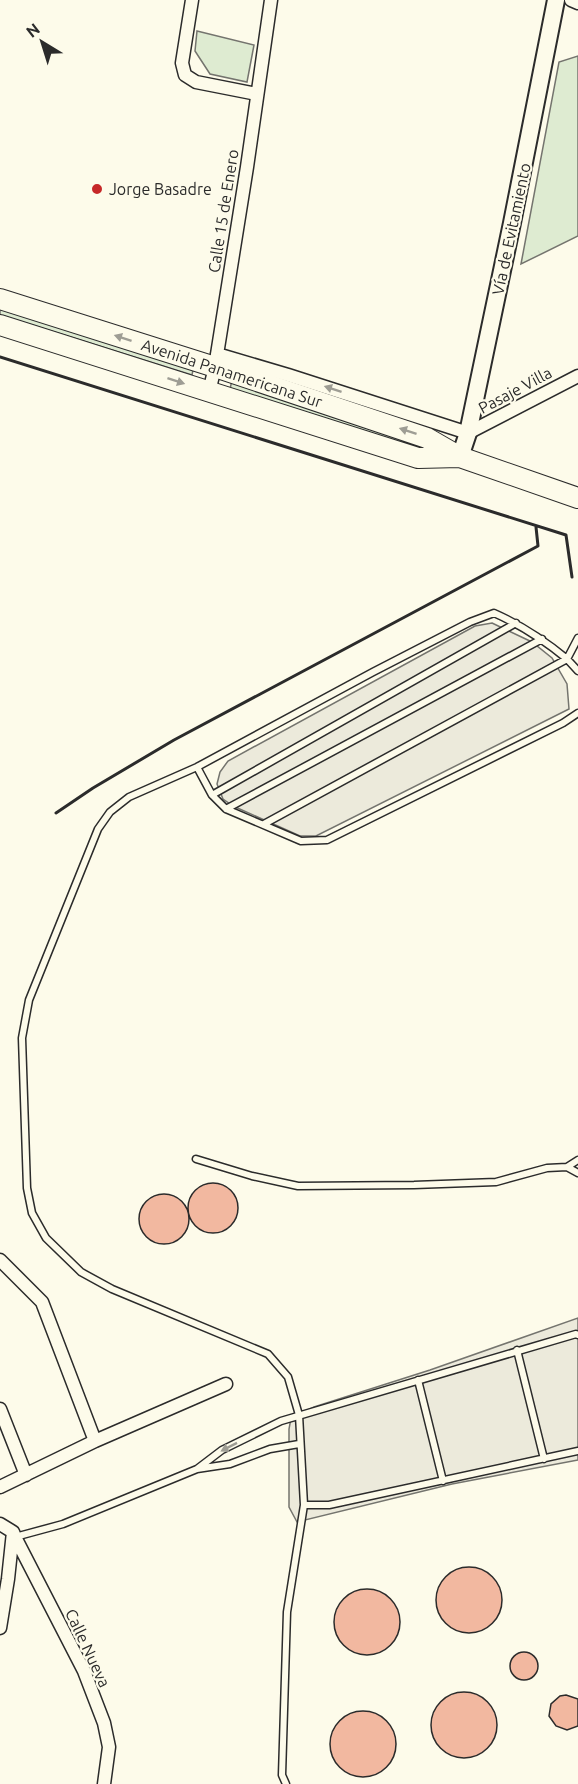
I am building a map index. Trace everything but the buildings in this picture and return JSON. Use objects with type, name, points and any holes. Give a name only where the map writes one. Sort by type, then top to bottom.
[{"type":"main road","name":"Vía de Evitamiento","points":[[460,457],[468,433],[515,212],[556,0]]},
{"type":"main road","name":"Avenida Panamericana Sur","points":[[0,299],[216,361],[427,438],[460,457],[578,498]]},
{"type":"main road","name":"Avenida Panamericana Sur","points":[[0,325],[418,458],[460,457]]},
{"type":"street","points":[[192,0],[182,63],[185,75],[196,82],[257,94]]},
{"type":"street","name":"Calle 15 de Enero","points":[[209,392],[216,361],[272,0]]},
{"type":"street","points":[[572,0],[578,3]]},
{"type":"street","name":"Avenida Panamericana Sur","points":[[216,361],[288,375],[468,433]]},
{"type":"street","name":"Pasaje Villa","points":[[468,433],[578,376]]},
{"type":"street","points":[[0,1260],[42,1302],[95,1441]]},
{"type":"street","points":[[0,1487],[95,1441],[226,1384]]},
{"type":"street","points":[[0,1409],[26,1475]]},
{"type":"street","points":[[0,1524],[14,1534],[0,1628]]},
{"type":"street","name":"Calle Nueva","points":[[14,1534],[84,1671],[104,1723],[109,1747],[104,1784]]},
{"type":"lane","points":[[286,1784],[282,1775],[287,1612],[304,1505],[299,1415],[288,1377],[268,1354],[112,1289],[81,1272],[46,1239],[32,1213],[27,1188],[22,1038],[29,1000],[98,829],[110,812],[129,797],[197,767],[470,622],[494,613],[542,639],[578,671]]},
{"type":"lane","points":[[212,795],[516,623]]},
{"type":"lane","points":[[264,824],[567,659],[576,648],[578,638]]},
{"type":"lane","points":[[226,809],[542,639]]},
{"type":"lane","points":[[197,767],[212,795],[226,809],[302,841],[327,840],[563,723],[578,713]]},
{"type":"lane","points":[[196,1159],[252,1176],[298,1186],[496,1182],[547,1168],[567,1167],[578,1160]]},
{"type":"lane","points":[[567,1167],[578,1173]]},
{"type":"lane","points":[[197,1469],[222,1450],[281,1421],[517,1350],[578,1335]]},
{"type":"lane","points":[[517,1350],[544,1459]]},
{"type":"lane","points":[[418,1380],[443,1481]]},
{"type":"lane","points":[[14,1534],[63,1524],[197,1469],[230,1464],[270,1449],[299,1444]]},
{"type":"lane","points":[[304,1505],[329,1505],[578,1451]]},
{"type":"green space","points":[[197,31],[254,45],[247,82],[210,74],[195,51]]},
{"type":"green space","points":[[578,56],[578,236],[521,264],[559,62]]},
{"type":"green space","points":[[0,306],[194,365],[192,375],[0,315]]},
{"type":"green space","points":[[232,380],[416,441],[414,449],[230,389]]},
{"type":"shaded area","points":[[492,623],[532,642],[552,658],[567,684],[569,709],[316,836],[300,836],[233,806],[223,799],[217,784],[220,772],[228,761],[475,626]]},
{"type":"shaded area","points":[[578,1318],[578,1460],[452,1484],[297,1522],[289,1507],[291,1418],[314,1407],[430,1370]]},
{"type":"wall","points":[[0,357],[566,535],[572,577]]},
{"type":"wall","points":[[56,813],[174,740],[538,546],[536,527]]},
{"type":"place","name":"Jorge Basadre","points":[[97,189]]}]
